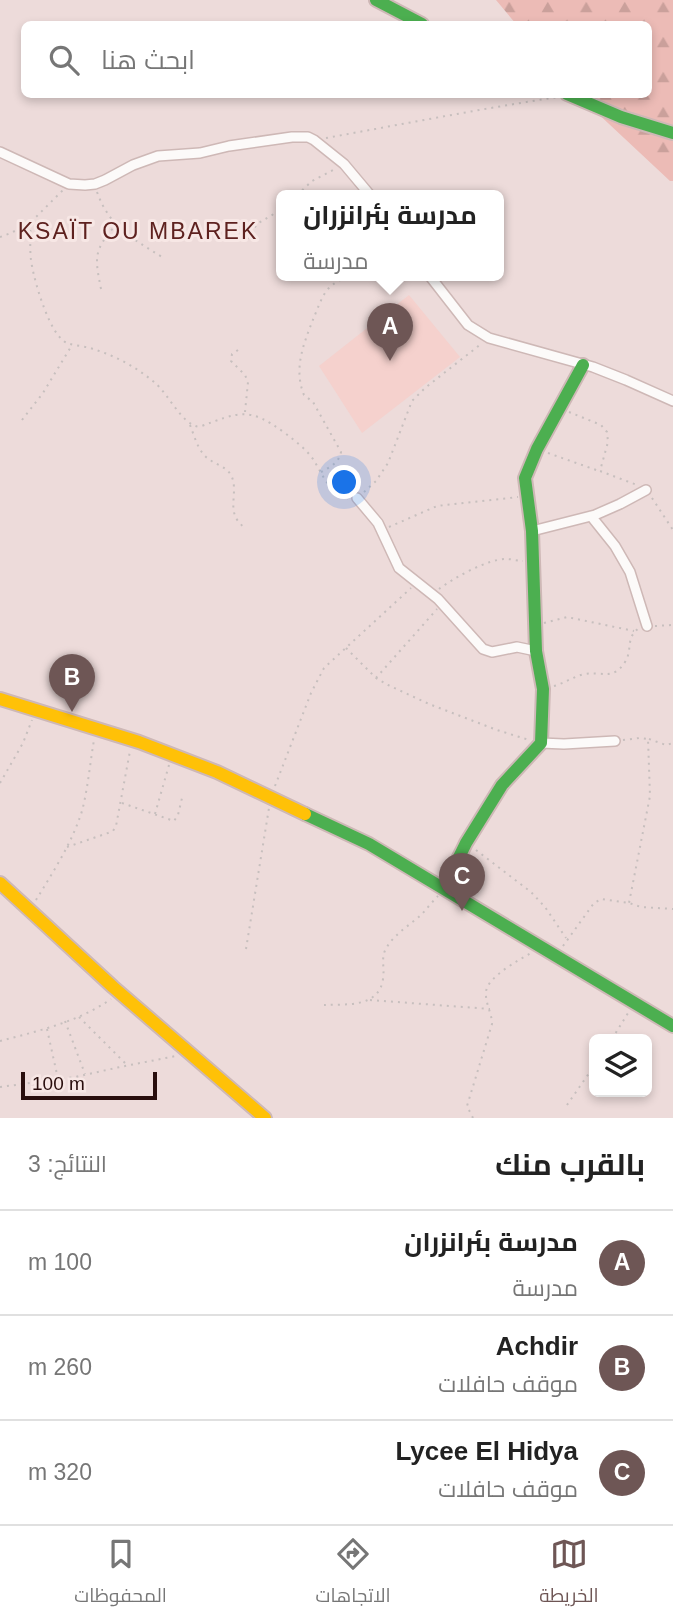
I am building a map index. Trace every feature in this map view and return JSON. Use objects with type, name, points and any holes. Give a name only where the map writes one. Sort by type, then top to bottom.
[{"type":"street","points":[[376,0],[416,21]]},
{"type":"street","points":[[575,98],[621,117],[673,133]]},
{"type":"street","points":[[0,152],[69,184],[95,184],[158,156],[200,153],[229,146],[308,137],[344,164],[366,190]]},
{"type":"street","points":[[434,281],[468,325],[489,338],[583,365],[673,401]]},
{"type":"street","points":[[444,888],[466,843],[502,785],[541,743],[543,689],[536,651],[532,531],[526,478],[537,449],[583,365]]},
{"type":"street","points":[[532,531],[592,516],[646,490]]},
{"type":"street","points":[[357,498],[373,515],[399,568],[442,603],[479,645],[487,651],[496,652],[517,647],[536,651]]},
{"type":"street","points":[[592,516],[615,546],[629,572],[647,626]]},
{"type":"street","points":[[0,699],[132,740],[217,772],[369,844],[673,1027]]},
{"type":"street","points":[[541,743],[615,741]]},
{"type":"street","points":[[0,883],[265,1118]]},
{"type":"path","points":[[314,140],[548,98]]},
{"type":"path","points":[[302,190],[312,181],[344,164]]},
{"type":"path","points":[[0,237],[30,223],[69,184]]},
{"type":"path","points":[[95,184],[101,202],[116,225],[162,257]]},
{"type":"path","points":[[247,239],[257,224],[276,213]]},
{"type":"path","points":[[30,223],[32,265],[42,302],[55,331],[63,341],[102,352],[131,365],[163,390],[190,424],[197,444],[205,455],[226,468],[230,474],[234,483],[234,514],[237,522],[244,527]]},
{"type":"path","points":[[101,289],[97,255],[103,239],[116,225]]},
{"type":"path","points":[[320,473],[335,464],[341,452],[313,402],[304,396],[299,374],[300,359],[308,332],[328,289],[338,281]]},
{"type":"path","points":[[190,424],[199,427],[244,414],[262,418],[305,449],[336,494],[352,500],[376,481],[388,463],[412,401],[489,338]]},
{"type":"path","points":[[22,420],[43,393],[72,344]]},
{"type":"path","points":[[238,350],[233,354],[231,362],[245,375],[248,382],[244,414]]},
{"type":"path","points":[[559,407],[601,425],[607,432],[608,442],[600,471]]},
{"type":"path","points":[[537,449],[634,482],[646,490],[673,530]]},
{"type":"path","points":[[382,532],[393,524],[438,506],[527,496]]},
{"type":"path","points":[[432,594],[458,575],[484,564],[504,559],[533,563]]},
{"type":"path","points":[[246,949],[271,797],[318,678],[324,668],[345,648],[418,583]]},
{"type":"path","points":[[376,678],[442,603]]},
{"type":"path","points":[[535,622],[548,623],[567,617],[635,631]]},
{"type":"path","points":[[543,689],[589,673],[607,675],[615,672],[627,658],[631,636],[635,631],[647,626],[673,625]]},
{"type":"path","points":[[345,648],[376,678],[388,685],[497,730],[541,743]]},
{"type":"path","points":[[0,783],[23,743],[36,709]]},
{"type":"path","points":[[30,910],[66,847],[82,809],[96,728]]},
{"type":"path","points":[[615,741],[640,738],[666,745],[673,743]]},
{"type":"path","points":[[629,903],[650,796],[648,739]]},
{"type":"path","points":[[66,847],[113,831],[121,803],[132,740]]},
{"type":"path","points":[[154,815],[172,755]]},
{"type":"path","points":[[121,803],[174,821],[182,799]]},
{"type":"path","points":[[466,843],[531,892],[567,939]]},
{"type":"path","points":[[324,1005],[359,1004],[376,995],[383,979],[384,953],[388,944],[423,912],[444,888]]},
{"type":"path","points":[[556,955],[594,903],[601,899],[641,907],[673,909]]},
{"type":"path","points":[[473,1118],[467,1106],[492,1024],[486,991],[488,985],[541,946]]},
{"type":"path","points":[[0,1041],[79,1017],[96,1010],[121,993]]},
{"type":"path","points":[[369,1000],[490,1009]]},
{"type":"path","points":[[615,1034],[634,1003]]},
{"type":"path","points":[[79,1017],[128,1065]]},
{"type":"path","points":[[65,1021],[86,1075]]},
{"type":"path","points":[[47,1027],[58,1080]]},
{"type":"path","points":[[0,1087],[58,1080],[191,1054]]},
{"type":"path","points":[[566,1105],[589,1073]]},
{"type":"shaded area","points":[[409,295],[460,357],[362,433],[319,366]]},
{"type":"green space","points":[[496,0],[673,0],[673,181],[581,98],[652,98],[652,21],[514,21]]},
{"type":"traffic: fast","points":[[376,0],[416,21]]},
{"type":"traffic: fast","points":[[576,98],[621,117],[673,133]]},
{"type":"traffic: fast","points":[[444,888],[466,843],[502,785],[541,743],[543,689],[536,651],[532,531],[525,478],[537,449],[583,365]]},
{"type":"traffic: fast","points":[[305,814],[369,844],[673,1026]]},
{"type":"traffic: slow","points":[[0,699],[139,742],[217,772],[305,814]]},
{"type":"traffic: slow","points":[[0,883],[113,987],[265,1118]]},
{"type":"place","name":"مدرسة بئرانزران","points":[[390,361]]},
{"type":"place","name":"Achdir","points":[[72,712]]},
{"type":"place","name":"Lycee El Hidya","points":[[462,911]]},
{"type":"district","name":"KSAÏT OU MBAREK","points":[[138,231]]}]
